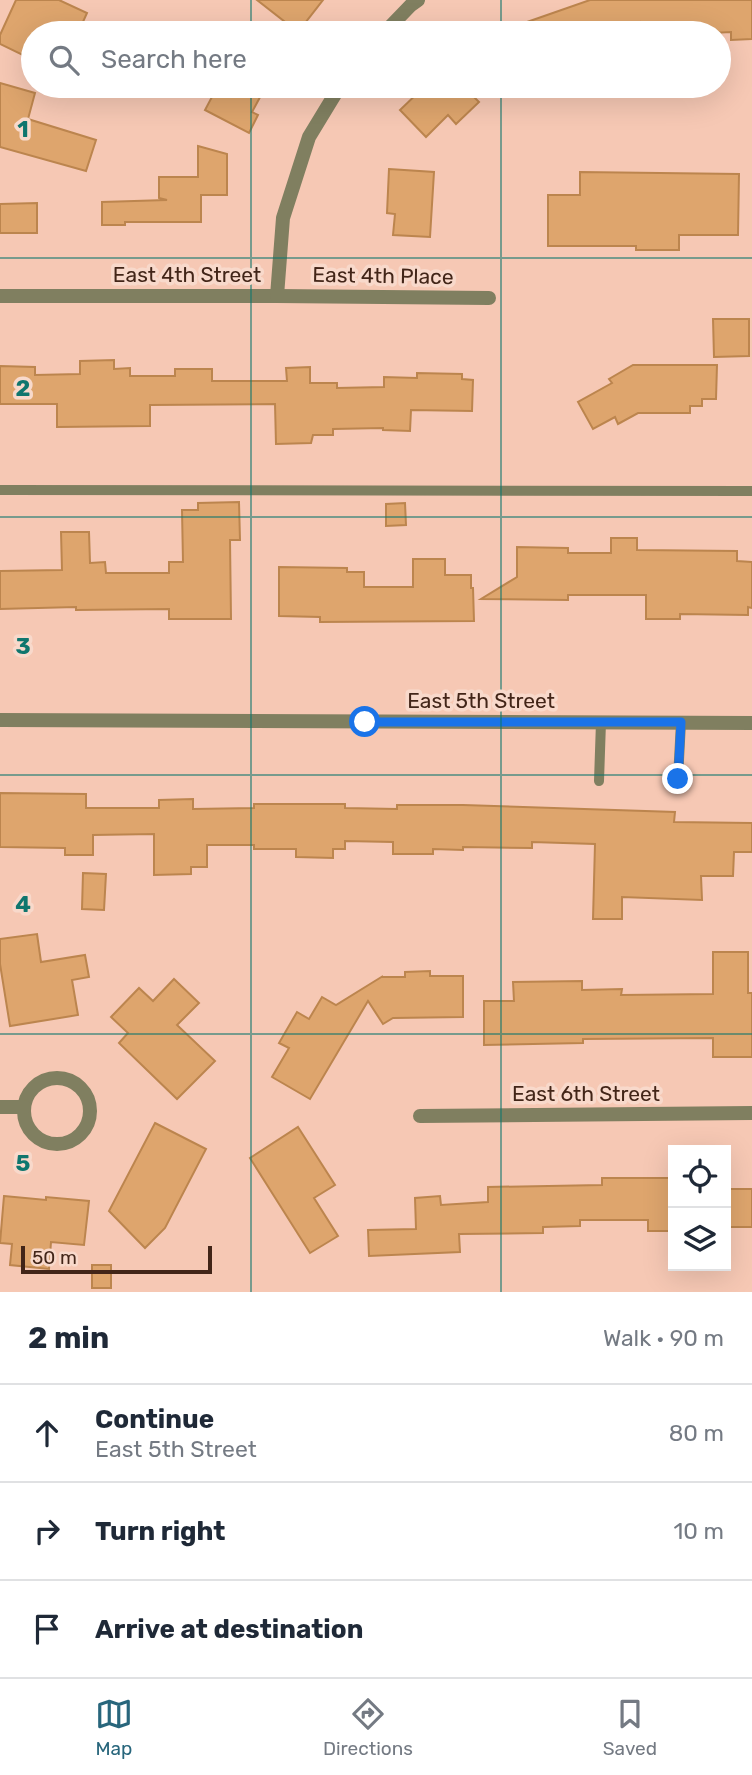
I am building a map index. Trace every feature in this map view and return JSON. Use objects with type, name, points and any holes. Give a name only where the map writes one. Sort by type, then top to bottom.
[{"type":"street","points":[[396,21],[418,0]]},
{"type":"street","name":"East 4th Street","points":[[0,296],[277,296],[283,218],[309,137],[333,98]]},
{"type":"street","name":"East 4th Place","points":[[277,296],[489,299]]},
{"type":"street","name":"East 5th Street","points":[[0,720],[752,723]]},
{"type":"street","points":[[56,1077],[77,1084],[85,1092],[91,1113],[89,1124],[83,1133],[74,1140],[53,1145],[33,1135],[27,1126],[24,1107],[28,1094],[36,1085],[56,1077]]},
{"type":"street","points":[[0,1107],[24,1107]]},
{"type":"street","name":"East 6th Street","points":[[420,1116],[752,1114]]},
{"type":"lane","points":[[0,490],[752,491]]},
{"type":"lane","points":[[599,781],[601,722]]},
{"type":"lane","points":[[678,779],[681,722]]},
{"type":"building","points":[[16,0],[59,0],[87,13],[83,21],[21,21],[21,54],[0,44],[0,35]]},
{"type":"building","points":[[257,0],[323,0],[307,21],[284,21]]},
{"type":"building","points":[[590,0],[752,0],[752,39],[731,40],[731,21],[530,21]]},
{"type":"building","points":[[0,83],[21,89],[21,98],[34,98],[28,119],[96,140],[86,171],[0,147]]},
{"type":"building","points":[[211,98],[260,98],[252,112],[258,115],[249,133],[205,110]]},
{"type":"building","points":[[412,98],[475,98],[479,102],[456,124],[448,115],[426,137],[400,110]]},
{"type":"building","points":[[198,146],[227,154],[227,195],[201,195],[201,222],[125,222],[125,225],[102,225],[102,202],[167,200],[159,198],[159,177],[198,177]]},
{"type":"building","points":[[389,169],[434,172],[430,237],[393,235],[395,214],[387,213]]},
{"type":"building","points":[[580,172],[739,174],[738,235],[679,235],[679,250],[636,250],[636,246],[548,246],[548,195],[580,195]]},
{"type":"building","points":[[37,203],[37,233],[0,233],[0,204]]},
{"type":"building","points":[[713,319],[749,319],[749,356],[714,357]]},
{"type":"building","points":[[114,360],[114,369],[130,368],[130,376],[175,376],[175,369],[212,369],[212,381],[287,381],[286,368],[310,367],[310,383],[337,383],[337,388],[384,387],[384,377],[417,378],[417,373],[462,374],[462,379],[473,380],[472,411],[411,410],[410,431],[383,428],[333,429],[333,435],[313,435],[311,443],[276,444],[275,404],[150,405],[150,426],[57,427],[57,404],[0,404],[0,366],[35,367],[35,375],[80,374],[80,361]]},
{"type":"building","points":[[633,365],[717,365],[716,399],[702,399],[702,406],[690,406],[690,413],[638,413],[618,424],[615,417],[593,429],[578,402],[612,383],[609,379]]},
{"type":"building","points":[[239,502],[240,540],[230,540],[231,619],[169,619],[169,609],[0,609],[0,571],[62,570],[61,532],[89,532],[90,563],[105,562],[106,573],[169,573],[169,562],[183,562],[182,510],[198,510],[198,503]]},
{"type":"building","points":[[405,503],[406,525],[386,526],[386,504]]},
{"type":"building","points":[[611,538],[637,538],[637,550],[737,551],[737,561],[752,562],[752,608],[748,607],[748,615],[680,614],[680,619],[646,619],[646,595],[568,595],[568,600],[481,599],[517,577],[517,547],[568,548],[568,553],[611,553]]},
{"type":"building","points":[[413,559],[445,559],[445,575],[471,575],[474,621],[320,622],[320,617],[279,616],[279,567],[347,568],[347,572],[364,572],[364,587],[413,587]]},
{"type":"building","points":[[0,793],[86,794],[86,808],[159,808],[159,800],[193,799],[193,809],[254,808],[254,804],[345,804],[345,808],[397,809],[397,805],[463,805],[675,812],[674,822],[752,823],[752,852],[734,852],[733,876],[701,876],[702,900],[622,897],[622,919],[593,919],[595,844],[532,842],[532,848],[463,847],[463,850],[433,849],[433,854],[393,854],[393,842],[345,841],[345,849],[333,849],[333,858],[296,857],[296,849],[254,849],[254,845],[207,845],[207,867],[191,867],[191,874],[154,875],[154,834],[93,835],[93,855],[65,855],[65,848],[0,847]]},
{"type":"building","points":[[83,873],[106,874],[104,910],[82,909]]},
{"type":"building","points":[[37,934],[41,962],[85,955],[89,977],[72,980],[78,1015],[10,1026],[0,964],[0,939]]},
{"type":"building","points":[[713,952],[748,952],[748,993],[752,993],[752,1057],[713,1057],[713,1038],[583,1039],[583,1043],[484,1045],[484,1001],[514,1001],[513,982],[582,981],[582,990],[622,989],[621,995],[713,994]]},
{"type":"building","points":[[430,971],[430,976],[463,976],[463,1017],[393,1018],[383,1024],[368,1001],[310,1099],[272,1077],[289,1048],[279,1043],[297,1012],[309,1019],[322,997],[336,1005],[383,976],[405,977],[405,972]]},
{"type":"building","points":[[174,979],[199,1003],[177,1025],[215,1061],[177,1099],[119,1043],[128,1033],[111,1017],[139,988],[153,1001]]},
{"type":"building","points":[[155,1123],[206,1149],[165,1228],[145,1248],[109,1211]]},
{"type":"building","points":[[298,1127],[335,1185],[314,1198],[338,1236],[310,1253],[250,1158]]},
{"type":"building","points":[[602,1178],[668,1178],[668,1231],[648,1231],[648,1220],[580,1220],[580,1226],[543,1227],[543,1233],[459,1234],[460,1252],[369,1256],[368,1230],[416,1229],[415,1198],[440,1196],[441,1205],[488,1202],[488,1187],[602,1185]]},
{"type":"building","points":[[731,1189],[752,1189],[752,1227],[731,1227]]},
{"type":"building","points":[[4,1196],[89,1201],[84,1245],[51,1242],[49,1269],[10,1265],[12,1244],[0,1243]]},
{"type":"building","points":[[92,1265],[111,1265],[111,1288],[92,1288]]},
{"type":"route","points":[[365,722],[681,722],[678,779]]}]
